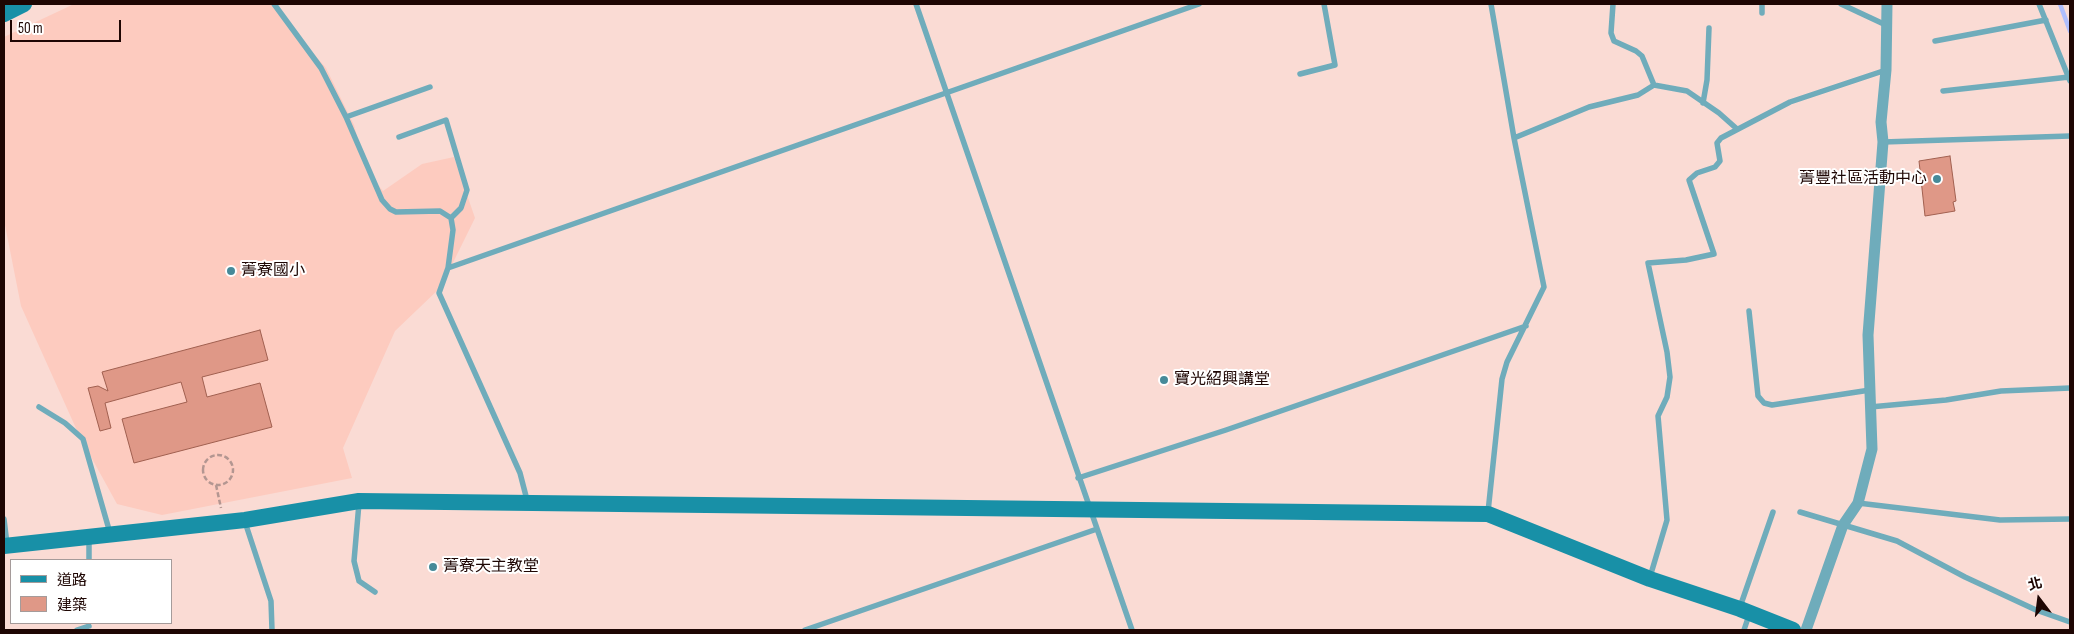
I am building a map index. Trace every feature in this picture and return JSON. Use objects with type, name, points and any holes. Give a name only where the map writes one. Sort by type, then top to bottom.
[{"type":"street","points":[[4,14],[24,4]]},
{"type":"street","points":[[1806,630],[1843,525],[1858,503],[1872,448],[1868,335],[1883,142],[1881,122],[1888,26],[1886,4]]},
{"type":"street","points":[[6,546],[245,520],[359,501],[1488,514],[1650,579],[1745,611],[1793,630]]},
{"type":"lane","points":[[274,4],[321,68],[346,117],[382,200],[390,210],[396,212],[440,211],[451,218],[453,230],[448,268],[439,292],[520,473],[528,502]]},
{"type":"lane","points":[[916,4],[1132,630]]},
{"type":"lane","points":[[448,268],[1199,4]]},
{"type":"lane","points":[[1300,74],[1335,65],[1324,4]]},
{"type":"lane","points":[[1488,514],[1502,379],[1507,362],[1544,287],[1514,138],[1492,4]]},
{"type":"lane","points":[[1613,4],[1611,33],[1614,41],[1636,51],[1642,56],[1654,85]]},
{"type":"lane","points":[[1762,4],[1762,14]]},
{"type":"lane","points":[[1841,4],[1888,26]]},
{"type":"lane","points":[[1943,91],[2070,79],[2039,4]]},
{"type":"lane","points":[[1935,40],[2046,20]]},
{"type":"lane","points":[[1703,103],[1707,80],[1709,28]]},
{"type":"lane","points":[[1650,579],[1667,520],[1658,416],[1667,397],[1670,377],[1667,352],[1648,263],[1686,260],[1714,254],[1689,180],[1697,173],[1715,167],[1720,161],[1717,144],[1721,138],[1790,102],[1886,70]]},
{"type":"lane","points":[[1514,138],[1589,107],[1638,95],[1654,85],[1687,92],[1720,113],[1737,129]]},
{"type":"lane","points":[[346,117],[430,87]]},
{"type":"lane","points":[[399,137],[446,120],[467,190],[461,208],[451,218]]},
{"type":"lane","points":[[1883,142],[2070,136]]},
{"type":"lane","points":[[1749,311],[1758,396],[1764,404],[1772,405],[1870,390]]},
{"type":"lane","points":[[1078,478],[1226,430],[1526,326]]},
{"type":"lane","points":[[1870,407],[1946,400],[2002,391],[2070,388]]},
{"type":"lane","points":[[39,407],[65,423],[83,439],[111,536]]},
{"type":"lane","points":[[359,501],[354,561],[359,581],[375,592]]},
{"type":"lane","points":[[1858,503],[2000,520],[2070,520]]},
{"type":"lane","points":[[1744,630],[1745,611],[1773,512]]},
{"type":"lane","points":[[1800,512],[1897,541],[1964,577],[2036,610],[2070,622]]},
{"type":"lane","points":[[4,519],[6,546]]},
{"type":"lane","points":[[245,520],[271,601],[272,630]]},
{"type":"lane","points":[[805,630],[1097,529]]},
{"type":"lane","points":[[89,537],[89,559]]},
{"type":"lane","points":[[77,630],[89,626]]},
{"type":"path","points":[[216,485],[226,483],[232,475],[230,460],[221,455],[211,456],[202,468],[204,477],[216,485],[223,521]]},
{"type":"shaded area","name":"菁寮國小","points":[[74,4],[271,4],[326,68],[354,125],[366,170],[383,191],[422,164],[454,157],[475,218],[441,287],[395,331],[343,448],[352,478],[162,515],[117,504],[79,435],[21,306],[4,220],[4,37]]},
{"type":"building","name":"菁豐社區活動中心","points":[[1950,156],[1956,201],[1953,202],[1955,211],[1925,216],[1919,161]]},
{"type":"building","points":[[260,330],[268,360],[202,377],[207,397],[260,383],[272,427],[134,463],[122,419],[187,402],[181,382],[105,403],[111,428],[100,431],[88,388],[98,386],[108,391],[102,372]]},
{"type":"waterway","points":[[2060,4],[2070,31]]},
{"type":"place","name":"菁豐社區活動中心","points":[[1937,179]]},
{"type":"place","name":"菁寮國小","points":[[231,271]]},
{"type":"place","name":"寶光紹興講堂","points":[[1164,380]]},
{"type":"place","name":"菁寮天主教堂","points":[[433,567]]}]
